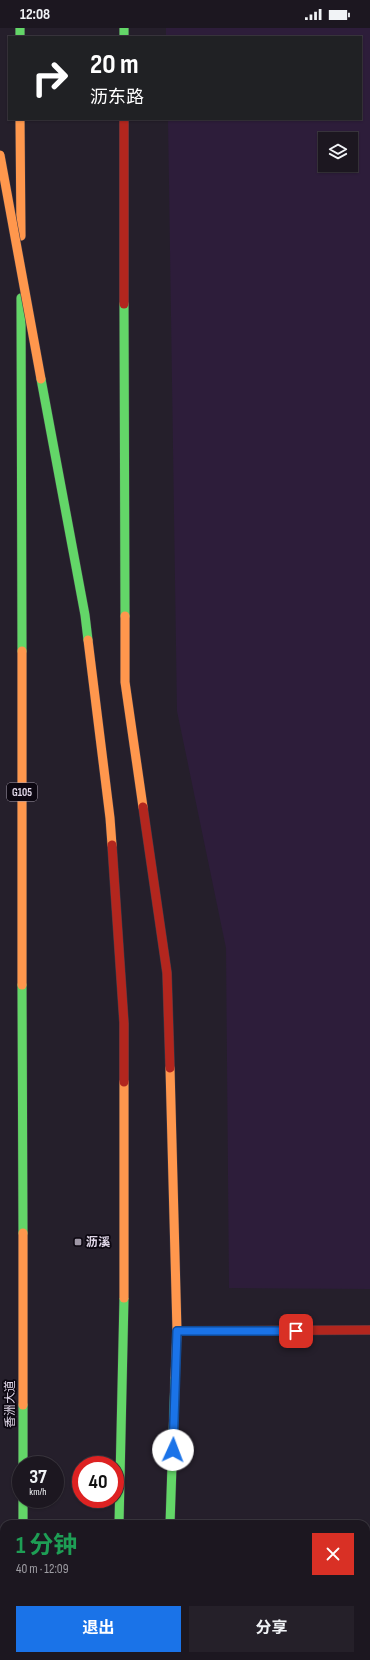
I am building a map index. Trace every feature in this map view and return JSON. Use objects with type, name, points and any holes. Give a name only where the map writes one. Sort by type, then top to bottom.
[{"type":"main road","name":"香洲大道","points":[[20,120],[23,1456]]},
{"type":"main road","points":[[124,120],[125,682],[167,973],[177,1331],[170,1520]]},
{"type":"main road","points":[[0,155],[85,615],[110,818],[124,1023],[124,1298],[119,1520]]},
{"type":"main road","points":[[177,1331],[370,1330]]},
{"type":"main road","points":[[23,1508],[23,1520]]},
{"type":"shaded area","points":[[166,28],[370,28],[370,1289],[229,1288],[226,948],[177,711],[168,120],[362,120],[362,36],[166,36]]},
{"type":"traffic: fast","points":[[20,28],[20,36]]},
{"type":"traffic: fast","points":[[124,28],[124,36]]},
{"type":"traffic: fast","points":[[21,298],[22,651]]},
{"type":"traffic: fast","points":[[124,304],[125,616]]},
{"type":"traffic: fast","points":[[41,379],[85,615],[88,640]]},
{"type":"traffic: fast","points":[[22,985],[23,1233]]},
{"type":"traffic: fast","points":[[119,1520],[124,1298]]},
{"type":"traffic: fast","points":[[170,1520],[175,1378]]},
{"type":"traffic: fast","points":[[23,1405],[23,1456]]},
{"type":"traffic: fast","points":[[23,1508],[23,1520]]},
{"type":"traffic: slow","points":[[20,120],[21,236]]},
{"type":"traffic: slow","points":[[0,155],[41,379]]},
{"type":"traffic: slow","points":[[125,616],[125,682],[143,807]]},
{"type":"traffic: slow","points":[[88,640],[112,845]]},
{"type":"traffic: slow","points":[[22,651],[22,985]]},
{"type":"traffic: slow","points":[[170,1068],[177,1331],[175,1378]]},
{"type":"traffic: slow","points":[[124,1082],[124,1298]]},
{"type":"traffic: slow","points":[[23,1233],[23,1405]]},
{"type":"traffic: jam","points":[[124,120],[124,304]]},
{"type":"traffic: jam","points":[[143,807],[167,973],[170,1068]]},
{"type":"traffic: jam","points":[[112,845],[124,1023],[124,1082]]},
{"type":"traffic: jam","points":[[177,1331],[370,1330]]},
{"type":"place","name":"沥溪","points":[[78,1242]]},
{"type":"route","points":[[173,1450],[177,1331],[296,1331]]}]
